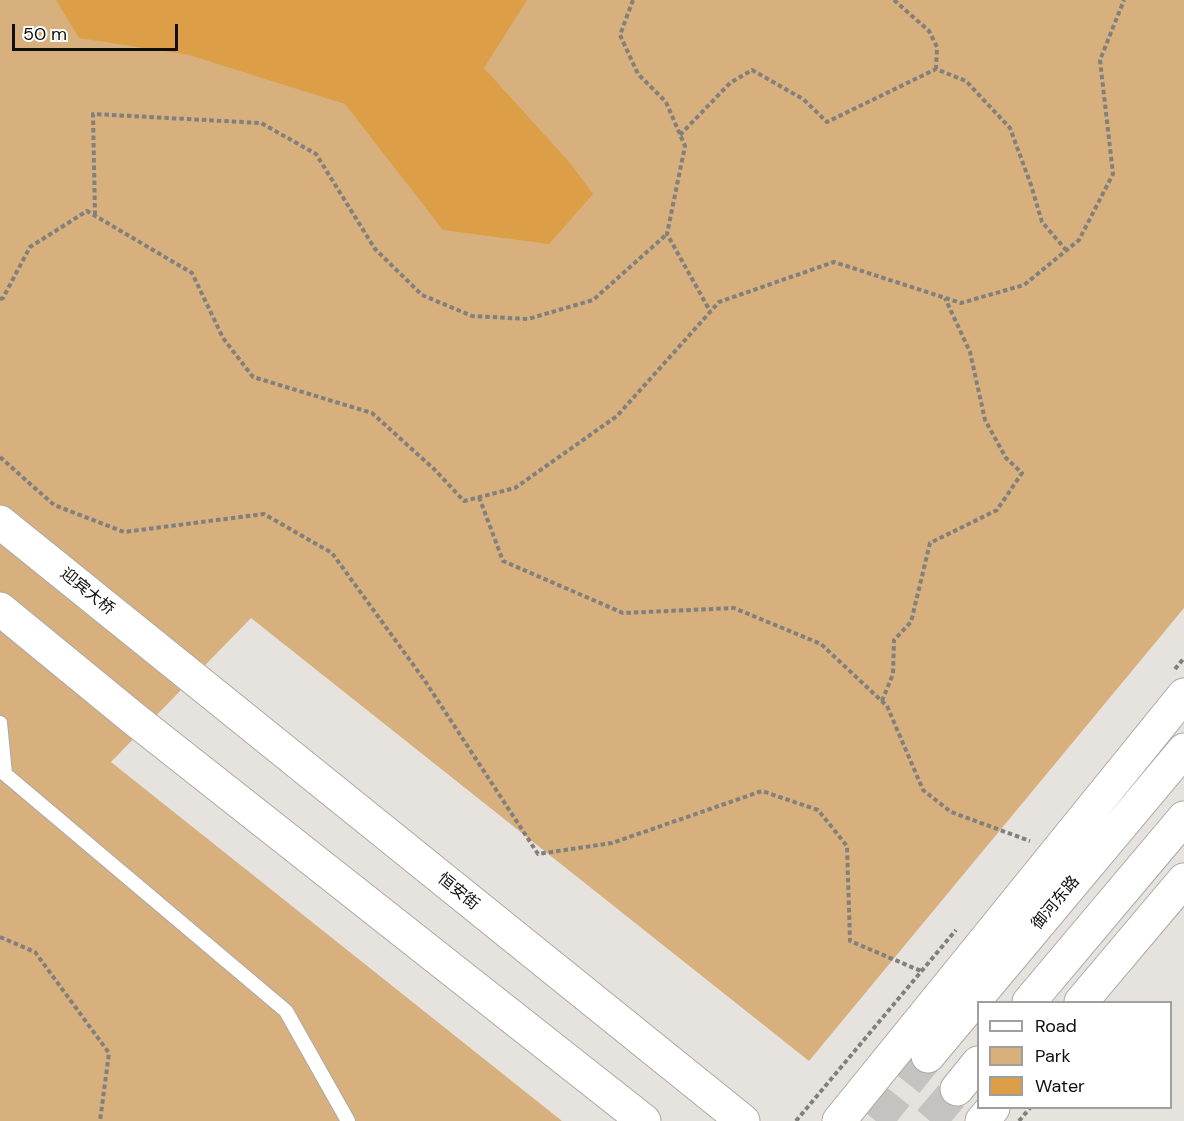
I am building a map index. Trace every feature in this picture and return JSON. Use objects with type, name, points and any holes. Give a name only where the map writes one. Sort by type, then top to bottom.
[{"type":"main road","name":"迎宾大桥","points":[[0,522],[173,662]]},
{"type":"main road","points":[[0,609],[133,718],[645,1121]]},
{"type":"main road","name":"恒安街","points":[[173,662],[743,1121]]},
{"type":"main road","points":[[839,1121],[1184,695]]},
{"type":"main road","name":"御河东路","points":[[928,1056],[1184,750]]},
{"type":"main road","points":[[1030,1001],[1184,818]]},
{"type":"main road","points":[[1082,1001],[1184,880]]},
{"type":"main road","points":[[957,1089],[977,1064]]},
{"type":"main road","points":[[982,1121],[991,1109]]},
{"type":"lane","points":[[0,723],[5,774],[286,1011],[348,1121]]},
{"type":"path","points":[[95,216],[93,114],[261,123],[316,154],[375,249],[422,294],[472,316],[528,319],[593,300],[667,234],[685,146],[666,102],[638,74],[620,35],[633,0]]},
{"type":"path","points":[[894,0],[929,31],[937,47],[936,69]]},
{"type":"path","points":[[0,299],[3,298],[30,247],[87,211],[192,273],[224,338],[253,377],[372,413],[464,501],[515,488],[617,416],[719,302],[834,262],[961,303],[1024,285],[1079,240],[1113,174],[1100,60],[1124,0]]},
{"type":"path","points":[[680,135],[730,82],[752,70],[803,99],[827,122],[936,69],[966,81],[1010,128],[1042,222],[1066,250]]},
{"type":"path","points":[[667,234],[711,311]]},
{"type":"path","points":[[882,702],[893,674],[894,640],[911,622],[930,543],[996,510],[1022,473],[1006,458],[985,420],[970,352],[945,297]]},
{"type":"path","points":[[0,457],[54,505],[124,532],[264,514],[332,553],[425,681],[538,854],[612,843],[762,791],[818,810],[847,846],[850,941],[921,971]]},
{"type":"path","points":[[478,497],[503,561],[623,613],[734,608],[822,644],[886,705],[923,790],[951,812],[1030,840]]},
{"type":"path","points":[[0,937],[35,952],[109,1053],[100,1121]]},
{"type":"path","points":[[1019,1121],[1028,1109]]},
{"type":"green space","points":[[0,0],[1184,0],[1184,608],[809,1061],[251,618],[111,762],[562,1121],[0,1121]]},
{"type":"water","points":[[56,0],[527,0],[484,68],[570,163],[593,194],[549,244],[443,230],[345,104],[189,55],[79,38]]},
{"type":"tunnel","points":[[876,1121],[928,1056]]},
{"type":"tunnel","points":[[930,1121],[957,1089]]}]
